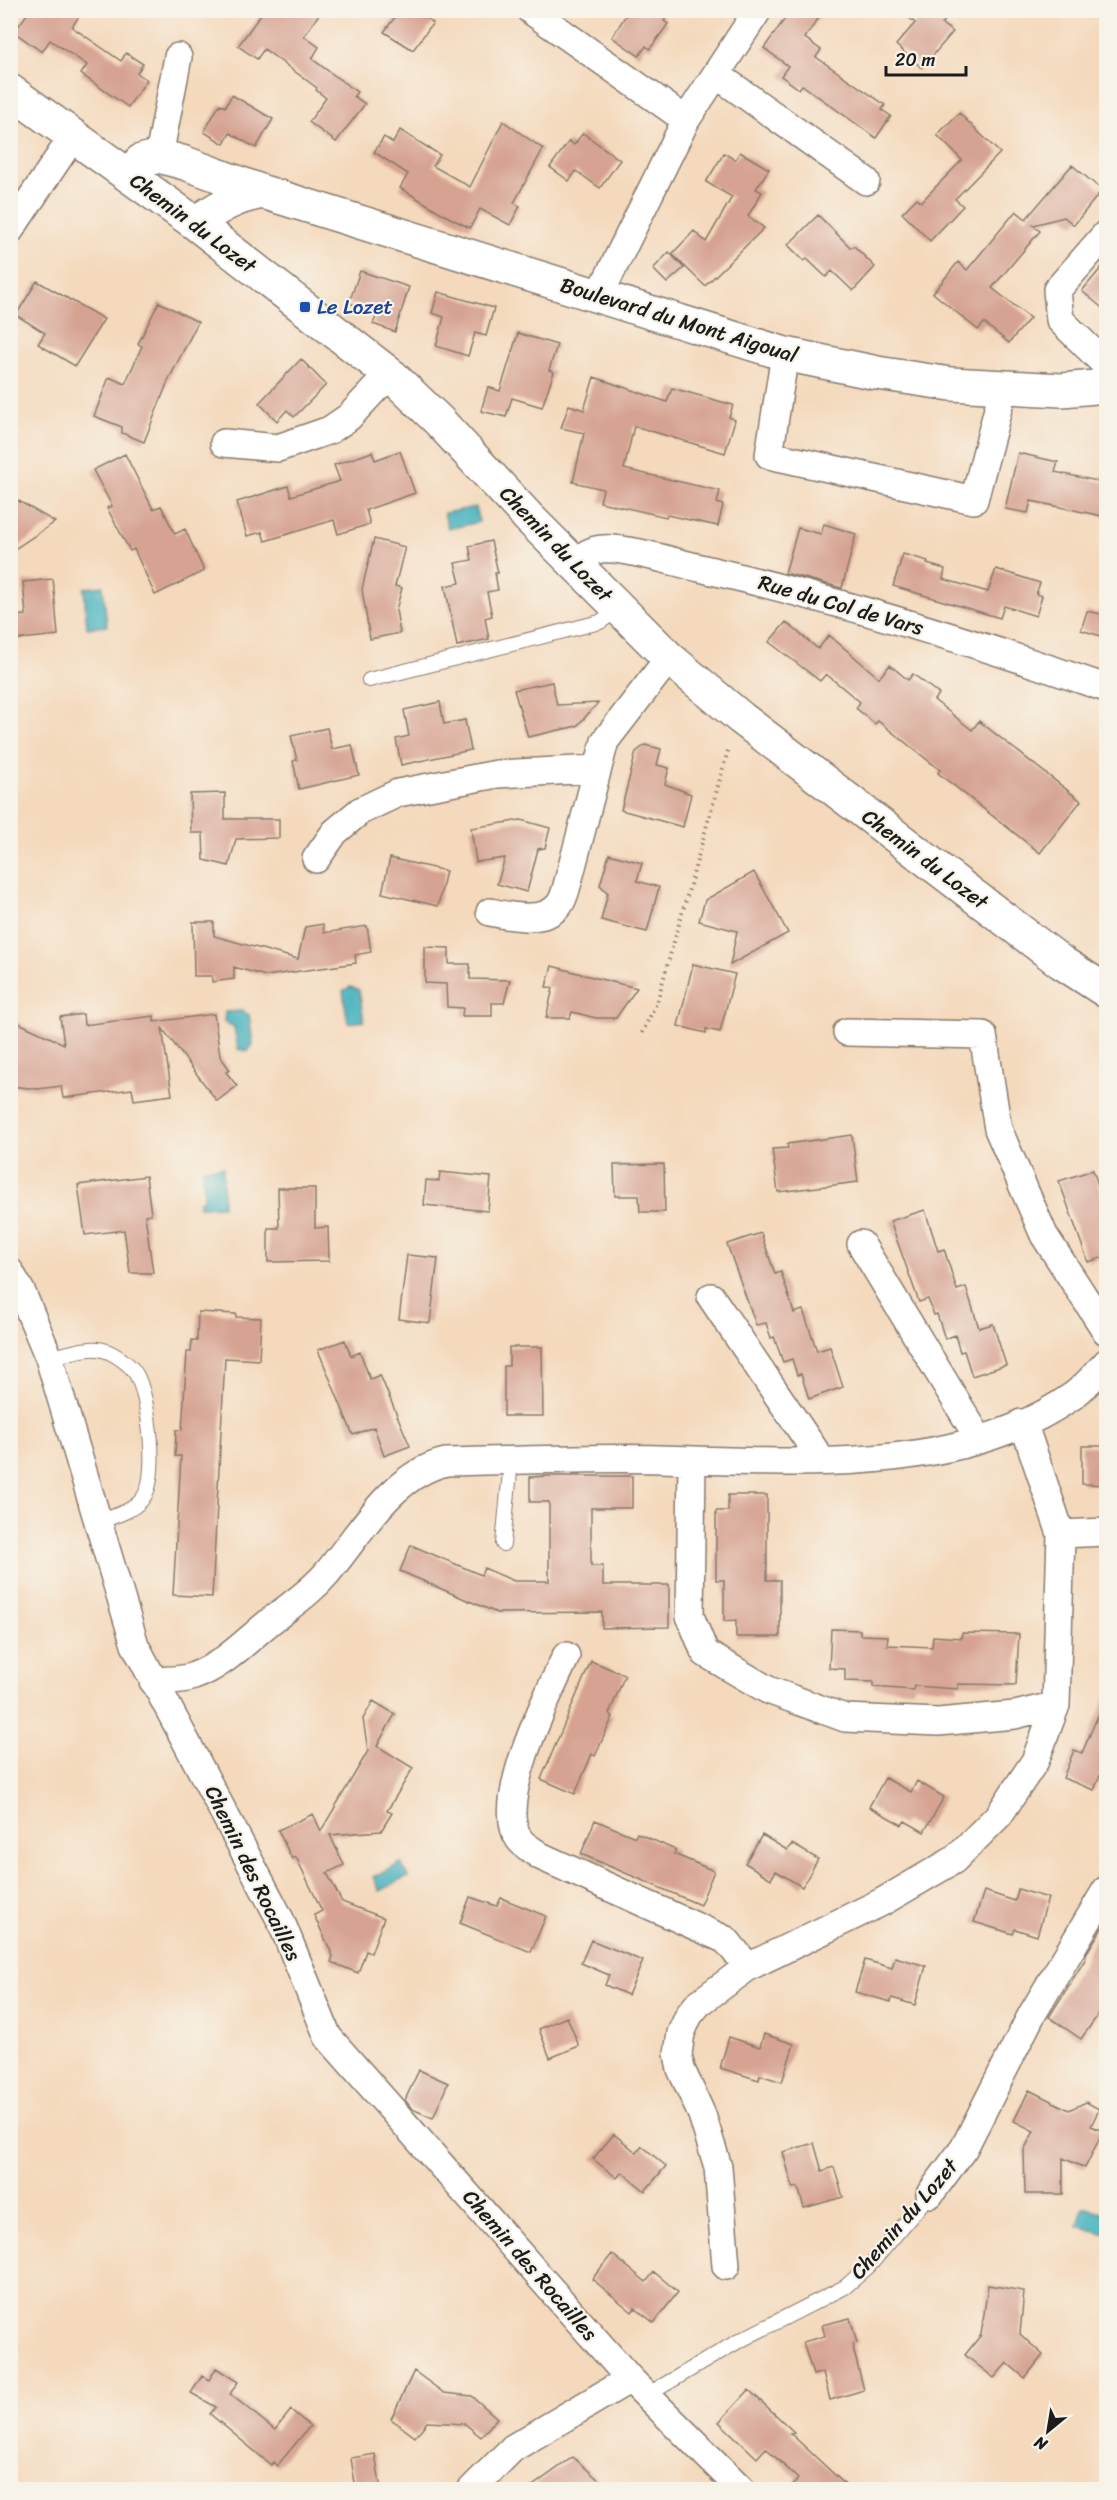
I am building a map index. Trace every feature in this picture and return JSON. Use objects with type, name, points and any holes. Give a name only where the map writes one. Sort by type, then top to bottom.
[{"type":"street","points":[[530,10],[686,120]]},
{"type":"street","points":[[599,296],[686,120],[758,10]]},
{"type":"street","points":[[130,175],[141,161],[159,156],[178,57]]},
{"type":"street","points":[[717,75],[866,181]]},
{"type":"street","name":"Chemin du Lozet","points":[[10,91],[195,222],[392,376],[439,421],[574,564],[669,658],[741,718],[1060,962],[1107,991]]},
{"type":"street","points":[[16,220],[74,135]]},
{"type":"street","name":"Boulevard du Mont Aigoual","points":[[159,156],[185,163],[263,192],[785,354],[877,373],[951,384],[1062,390],[1107,386]]},
{"type":"street","points":[[195,222],[240,196],[263,192]]},
{"type":"street","points":[[1107,234],[1057,290],[1060,320],[1107,365]]},
{"type":"street","points":[[785,354],[769,456],[974,500],[1004,386]]},
{"type":"street","points":[[224,443],[279,448],[330,430],[350,417],[376,388],[392,376]]},
{"type":"street","name":"Rue du Col de Vars","points":[[574,564],[584,554],[603,549],[637,554],[770,584],[988,647],[1107,688]]},
{"type":"street","points":[[490,912],[516,917],[545,915],[560,904],[568,882],[605,741],[669,658]]},
{"type":"street","points":[[315,859],[335,832],[360,811],[398,793],[497,774],[597,768]]},
{"type":"street","points":[[847,1032],[982,1035],[998,1129],[1044,1235],[1107,1331]]},
{"type":"street","points":[[861,1244],[979,1439]]},
{"type":"street","name":"Chemin des Rocailles","points":[[10,1272],[22,1293],[48,1358],[135,1646],[280,1919],[328,2037],[638,2387],[742,2490]]},
{"type":"street","points":[[711,1297],[822,1461]]},
{"type":"street","points":[[153,1681],[193,1677],[220,1662],[302,1598],[326,1575],[373,1515],[409,1480],[436,1465],[446,1462],[659,1459],[822,1461],[932,1453],[979,1439],[1046,1412],[1075,1394],[1107,1363]]},
{"type":"street","points":[[726,2266],[718,2167],[702,2115],[681,2069],[678,2054],[681,2033],[694,2009],[748,1967],[882,1902],[954,1860],[999,1815],[1035,1761],[1056,1705],[1061,1534],[1028,1434],[1021,1423]]},
{"type":"street","points":[[692,1461],[690,1616],[705,1653],[768,1690],[845,1718],[938,1722],[1015,1715],[1056,1705]]},
{"type":"street","points":[[1061,1534],[1107,1532]]},
{"type":"street","points":[[566,1656],[525,1750],[516,1784],[511,1809],[513,1825],[519,1840],[540,1856],[726,1940],[748,1967]]},
{"type":"street","name":"Chemin du Lozet","points":[[930,2194],[964,2148],[1031,2016],[1107,1890]]},
{"type":"street","points":[[471,2490],[513,2448],[638,2387]]},
{"type":"lane","points":[[369,680],[600,622],[619,609]]},
{"type":"lane","points":[[48,1358],[99,1349],[120,1358],[135,1373],[148,1405],[152,1467],[145,1496],[130,1510],[98,1522]]},
{"type":"lane","points":[[503,1544],[511,1461]]},
{"type":"lane","name":"Chemin du Lozet","points":[[638,2387],[736,2342],[845,2287],[868,2266],[930,2194]]},
{"type":"path","points":[[642,1032],[657,1002],[733,733],[741,718]]},
{"type":"water","points":[[476,507],[479,522],[448,529],[444,513]]},
{"type":"water","points":[[103,586],[107,626],[87,628],[84,588]]},
{"type":"water","points":[[350,987],[359,990],[364,1021],[348,1023],[343,991]]},
{"type":"water","points":[[243,1011],[249,1015],[253,1044],[248,1051],[238,1049],[234,1027],[224,1022],[225,1012]]},
{"type":"water","points":[[223,1167],[223,1206],[199,1207],[199,1201],[204,1199],[203,1168]]},
{"type":"water","points":[[401,1863],[408,1877],[380,1891],[373,1877]]},
{"type":"water","points":[[1083,2207],[1106,2213],[1106,2234],[1078,2226]]},
{"type":"building","points":[[30,10],[83,10],[72,27],[121,61],[126,53],[143,64],[137,73],[147,80],[128,107],[81,74],[87,65],[50,40],[42,52],[14,32]]},
{"type":"building","points":[[264,10],[322,10],[304,36],[319,47],[312,59],[357,92],[354,96],[365,104],[336,142],[309,122],[326,98],[316,90],[317,88],[264,49],[257,59],[238,46]]},
{"type":"building","points":[[400,10],[416,10],[433,23],[413,50],[384,32]]},
{"type":"building","points":[[629,10],[654,10],[666,18],[664,21],[668,24],[650,49],[646,46],[639,56],[612,37]]},
{"type":"building","points":[[791,10],[824,10],[805,38],[821,50],[816,57],[885,105],[882,110],[891,116],[876,138],[802,85],[799,89],[781,76],[788,66],[764,48]]},
{"type":"building","points":[[901,10],[952,10],[942,24],[953,32],[922,68],[896,45],[915,23]]},
{"type":"building","points":[[232,95],[273,119],[256,148],[230,133],[224,144],[204,132],[220,104],[225,107]]},
{"type":"building","points":[[959,113],[1000,153],[955,199],[963,206],[930,241],[902,213],[917,198],[921,202],[962,160],[937,135]]},
{"type":"building","points":[[503,121],[543,149],[514,203],[520,206],[510,225],[480,209],[470,228],[450,218],[400,188],[408,174],[374,152],[384,137],[393,143],[400,130],[440,155],[433,166],[470,187]]},
{"type":"building","points":[[583,133],[620,160],[600,188],[576,171],[569,181],[550,167],[569,141],[574,145]]},
{"type":"building","points":[[740,152],[769,169],[756,189],[762,192],[748,216],[764,228],[705,286],[672,254],[694,231],[706,242],[732,197],[706,182],[724,153],[735,160]]},
{"type":"building","points":[[1072,165],[1102,190],[1074,225],[1064,217],[1033,225],[1040,231],[992,288],[1030,318],[1009,343],[984,323],[978,330],[933,293],[958,262],[967,270],[1016,211],[1026,219]]},
{"type":"building","points":[[818,215],[851,248],[854,246],[875,267],[853,291],[832,271],[826,277],[807,259],[804,261],[788,245]]},
{"type":"building","points":[[669,252],[684,268],[667,283],[653,269]]},
{"type":"building","points":[[1107,261],[1107,312],[1082,291]]},
{"type":"building","points":[[360,271],[409,287],[395,332],[373,324],[378,312],[349,303]]},
{"type":"building","points":[[37,281],[104,319],[75,366],[38,344],[45,333],[16,315]]},
{"type":"building","points":[[438,292],[494,308],[486,336],[475,333],[468,356],[436,346],[444,317],[432,313]]},
{"type":"building","points":[[159,302],[198,322],[168,381],[144,442],[122,433],[122,427],[94,416],[109,377],[125,384],[142,346],[138,344]]},
{"type":"building","points":[[518,333],[557,345],[549,370],[554,372],[542,407],[512,398],[506,417],[481,411],[488,387],[500,391]]},
{"type":"building","points":[[301,359],[326,385],[294,417],[287,410],[277,421],[259,403]]},
{"type":"building","points":[[594,377],[667,402],[672,388],[733,405],[729,417],[735,420],[725,453],[634,426],[624,469],[720,491],[717,503],[723,505],[718,526],[600,502],[603,489],[573,482],[584,433],[561,428],[569,405],[584,410]]},
{"type":"building","points":[[400,451],[415,493],[366,510],[370,524],[338,534],[334,520],[265,541],[262,532],[247,536],[237,502],[288,486],[291,496],[340,481],[334,465],[372,452],[375,460]]},
{"type":"building","points":[[1018,453],[1058,462],[1055,472],[1107,483],[1107,517],[1031,501],[1028,513],[1005,509]]},
{"type":"building","points":[[125,454],[153,509],[161,506],[175,534],[185,529],[204,571],[155,595],[134,549],[130,551],[107,508],[112,506],[93,470]]},
{"type":"building","points":[[10,496],[55,522],[10,552]]},
{"type":"building","points":[[824,524],[856,534],[842,588],[785,573],[798,528],[821,534]]},
{"type":"building","points":[[374,539],[405,547],[395,586],[402,588],[396,610],[400,633],[370,639],[362,589]]},
{"type":"building","points":[[491,541],[498,573],[495,573],[498,590],[487,592],[492,616],[485,618],[489,639],[457,646],[445,586],[460,583],[455,563],[472,560],[469,546]]},
{"type":"building","points":[[903,554],[928,561],[927,564],[945,569],[943,579],[988,592],[996,569],[1040,583],[1036,594],[1042,596],[1036,616],[1004,606],[1000,618],[893,586]]},
{"type":"building","points":[[53,579],[58,635],[12,640],[10,616],[26,615],[23,582]]},
{"type":"building","points":[[1087,611],[1107,615],[1107,638],[1081,630]]},
{"type":"building","points":[[786,622],[818,649],[829,635],[879,678],[890,665],[908,680],[913,674],[939,694],[934,700],[972,730],[979,721],[1081,801],[1040,853],[938,773],[940,770],[878,721],[875,724],[856,708],[860,702],[826,674],[820,681],[769,642]]},
{"type":"building","points":[[552,682],[557,705],[598,703],[577,726],[528,737],[514,690]]},
{"type":"building","points":[[440,702],[444,724],[465,720],[471,750],[401,765],[396,739],[409,736],[404,710]]},
{"type":"building","points":[[327,728],[332,749],[352,745],[359,775],[299,789],[293,761],[297,760],[291,736]]},
{"type":"building","points":[[645,745],[661,749],[657,765],[669,768],[665,784],[691,794],[683,827],[621,810],[636,752]]},
{"type":"building","points":[[225,793],[225,819],[279,819],[279,838],[236,839],[229,866],[204,860],[203,833],[191,833],[190,794]]},
{"type":"building","points":[[521,820],[550,828],[545,848],[538,849],[527,892],[497,884],[505,858],[476,862],[471,828]]},
{"type":"building","points":[[609,854],[642,863],[637,881],[659,887],[647,932],[601,920],[608,893],[600,885]]},
{"type":"building","points":[[390,858],[446,871],[438,906],[382,893]]},
{"type":"building","points":[[754,872],[788,933],[730,965],[737,931],[699,921],[705,900]]},
{"type":"building","points":[[193,922],[214,922],[214,936],[298,959],[305,927],[323,924],[324,933],[367,926],[371,952],[355,955],[356,963],[266,976],[234,967],[234,979],[212,982],[212,976],[194,976]]},
{"type":"building","points":[[425,947],[449,948],[449,964],[470,964],[470,979],[510,980],[504,1003],[492,1003],[492,1016],[462,1016],[463,1008],[447,1007],[446,984],[425,983]]},
{"type":"building","points":[[693,964],[735,974],[720,1032],[706,1029],[706,1033],[678,1026]]},
{"type":"building","points":[[552,966],[637,988],[616,1018],[596,1018],[572,1012],[570,1018],[546,1018],[553,988],[546,987]]},
{"type":"building","points":[[83,1014],[84,1025],[154,1016],[154,1022],[214,1014],[220,1056],[230,1070],[226,1072],[237,1086],[217,1101],[162,1028],[172,1095],[134,1100],[132,1089],[63,1098],[61,1086],[38,1089],[10,1086],[10,1019],[64,1044],[60,1017]]},
{"type":"building","points":[[852,1135],[858,1182],[778,1192],[772,1149],[788,1148],[787,1144]]},
{"type":"building","points":[[664,1164],[665,1212],[640,1212],[639,1196],[615,1196],[614,1165]]},
{"type":"building","points":[[1093,1170],[1107,1211],[1107,1256],[1088,1262],[1059,1181]]},
{"type":"building","points":[[440,1172],[491,1177],[488,1211],[424,1205],[426,1180],[439,1181]]},
{"type":"building","points":[[146,1176],[151,1214],[145,1215],[153,1273],[130,1273],[124,1230],[85,1235],[78,1185]]},
{"type":"building","points":[[278,1188],[315,1188],[315,1228],[328,1227],[329,1261],[268,1262],[268,1228],[279,1228]]},
{"type":"building","points":[[925,1210],[938,1251],[944,1249],[957,1290],[966,1287],[979,1328],[993,1324],[1006,1365],[972,1376],[964,1351],[960,1352],[955,1335],[945,1339],[937,1314],[934,1315],[928,1299],[919,1302],[890,1221]]},
{"type":"building","points":[[761,1233],[775,1274],[781,1272],[794,1313],[803,1310],[817,1351],[830,1347],[843,1387],[809,1399],[801,1374],[797,1375],[792,1359],[783,1362],[766,1323],[756,1325],[727,1244]]},
{"type":"building","points":[[407,1255],[438,1258],[430,1323],[399,1319]]},
{"type":"building","points":[[198,1312],[261,1318],[259,1360],[225,1358],[212,1597],[173,1595],[181,1456],[175,1456],[176,1430],[182,1430],[187,1352],[191,1352],[192,1340],[197,1341]]},
{"type":"building","points":[[345,1340],[351,1356],[360,1352],[370,1379],[380,1375],[410,1446],[384,1456],[374,1427],[353,1435],[318,1350]]},
{"type":"building","points":[[509,1347],[542,1347],[543,1416],[504,1416],[504,1366],[509,1366]]},
{"type":"building","points":[[1082,1446],[1107,1446],[1107,1485],[1082,1484]]},
{"type":"building","points":[[632,1476],[632,1508],[591,1508],[591,1566],[603,1566],[603,1585],[669,1585],[669,1627],[602,1628],[602,1612],[497,1613],[400,1571],[411,1545],[481,1575],[484,1568],[514,1581],[549,1581],[549,1502],[530,1502],[530,1477]]},
{"type":"building","points":[[728,1495],[767,1495],[767,1580],[780,1580],[780,1637],[736,1637],[736,1620],[724,1621],[724,1580],[716,1580],[716,1511],[728,1511]]},
{"type":"building","points":[[831,1629],[860,1630],[860,1635],[888,1636],[887,1645],[932,1647],[933,1636],[961,1638],[962,1633],[1019,1634],[1016,1685],[958,1684],[958,1689],[914,1686],[913,1690],[873,1687],[873,1682],[845,1681],[845,1669],[829,1668]]},
{"type":"building","points":[[591,1661],[625,1675],[609,1714],[613,1716],[595,1756],[592,1754],[575,1794],[541,1779]]},
{"type":"building","points":[[1107,1694],[1107,1759],[1094,1790],[1063,1778],[1074,1750],[1082,1753]]},
{"type":"building","points":[[373,1701],[395,1714],[377,1746],[413,1768],[387,1811],[392,1813],[381,1831],[330,1835],[344,1865],[327,1873],[342,1902],[384,1918],[371,1953],[366,1951],[358,1973],[331,1962],[333,1956],[314,1915],[322,1911],[296,1857],[292,1859],[278,1830],[313,1814],[321,1831],[368,1751],[363,1719]]},
{"type":"building","points":[[885,1778],[911,1792],[917,1781],[944,1797],[924,1832],[905,1821],[902,1825],[869,1807]]},
{"type":"building","points":[[595,1820],[635,1837],[637,1833],[676,1850],[674,1854],[714,1871],[700,1905],[581,1854]]},
{"type":"building","points":[[762,1835],[787,1850],[792,1844],[818,1859],[802,1887],[776,1871],[771,1879],[745,1863]]},
{"type":"building","points":[[1018,1889],[1048,1898],[1037,1936],[1015,1929],[1013,1934],[974,1922],[984,1891],[1015,1901]]},
{"type":"building","points":[[470,1897],[497,1906],[501,1898],[546,1916],[531,1952],[460,1923]]},
{"type":"building","points":[[1107,1920],[1107,2009],[1102,2009],[1081,2039],[1049,2017]]},
{"type":"building","points":[[591,1940],[643,1961],[628,1995],[605,1985],[609,1975],[581,1963]]},
{"type":"building","points":[[895,1957],[926,1966],[915,2005],[892,1998],[891,2002],[855,1992],[865,1960],[892,1968]]},
{"type":"building","points":[[567,2017],[579,2046],[550,2058],[539,2029]]},
{"type":"building","points":[[764,2034],[794,2044],[782,2082],[760,2075],[759,2080],[720,2068],[729,2037],[760,2047]]},
{"type":"building","points":[[419,2070],[448,2083],[433,2118],[412,2109],[405,2100]]},
{"type":"building","points":[[1029,2090],[1069,2110],[1086,2102],[1099,2109],[1091,2126],[1103,2131],[1085,2168],[1063,2158],[1063,2194],[1025,2194],[1024,2150],[1034,2131],[1014,2121]]},
{"type":"building","points":[[614,2134],[637,2153],[642,2146],[666,2166],[645,2191],[622,2172],[617,2178],[593,2159]]},
{"type":"building","points":[[814,2143],[822,2171],[834,2167],[843,2197],[804,2208],[798,2187],[793,2188],[783,2152]]},
{"type":"building","points":[[612,2254],[646,2282],[654,2272],[678,2292],[654,2323],[635,2308],[632,2312],[592,2279]]},
{"type":"building","points":[[988,2285],[1024,2291],[1020,2334],[1043,2355],[1025,2378],[1007,2363],[994,2378],[965,2355],[981,2335]]},
{"type":"building","points":[[850,2318],[857,2343],[852,2344],[864,2390],[830,2400],[823,2372],[813,2375],[803,2342],[825,2336],[822,2325]]},
{"type":"building","points":[[216,2368],[238,2382],[230,2394],[275,2430],[291,2410],[310,2426],[277,2466],[273,2462],[271,2465],[210,2414],[216,2407],[191,2393],[202,2376],[209,2380]]},
{"type":"building","points":[[414,2371],[444,2393],[472,2396],[497,2418],[481,2437],[465,2424],[427,2422],[415,2437],[391,2419]]},
{"type":"building","points":[[749,2390],[794,2432],[790,2433],[851,2490],[788,2490],[798,2479],[766,2448],[757,2458],[719,2422]]},
{"type":"building","points":[[375,2454],[381,2490],[356,2490],[351,2458]]},
{"type":"building","points":[[573,2457],[610,2490],[527,2490]]},
{"type":"place","name":"Le Lozet","points":[[305,307]]}]
